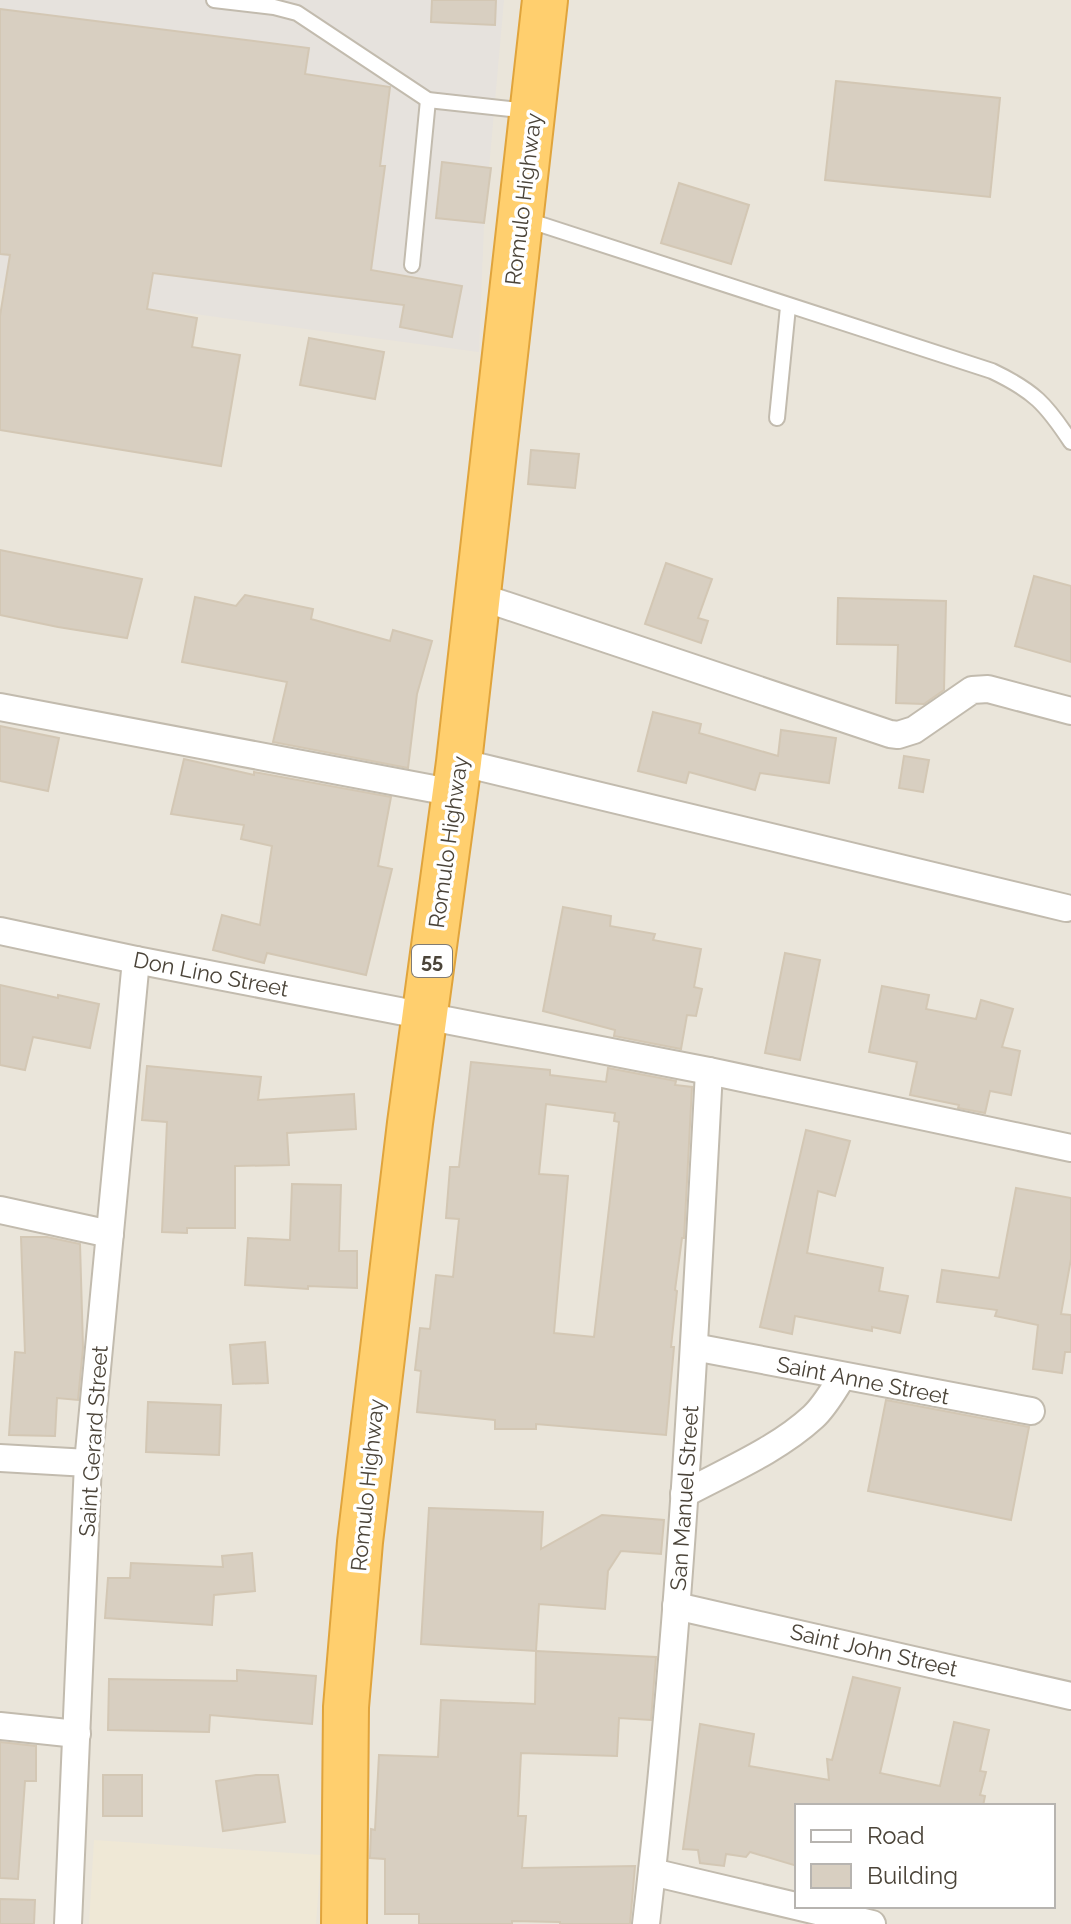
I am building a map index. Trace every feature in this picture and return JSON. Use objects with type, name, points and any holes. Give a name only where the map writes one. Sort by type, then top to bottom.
[{"type":"highway","name":"Romulo Highway","points":[[344,1924],[346,1707],[359,1557],[424,1014],[457,778],[545,0]]},
{"type":"street","points":[[478,596],[890,734],[914,730],[972,690],[988,689],[1071,711]]},
{"type":"street","points":[[0,707],[457,778],[1066,908]]},
{"type":"street","name":"Don Lino Street","points":[[0,931],[709,1071],[1071,1148]]},
{"type":"street","name":"Saint Gerard Street","points":[[68,1924],[88,1463],[136,960]]},
{"type":"street","name":"San Manuel Street","points":[[646,1924],[676,1606],[709,1071]]},
{"type":"street","points":[[0,1210],[110,1234]]},
{"type":"street","name":"Saint Anne Street","points":[[694,1347],[1031,1411]]},
{"type":"street","points":[[684,1494],[795,1431],[814,1416],[842,1377]]},
{"type":"street","points":[[0,1458],[88,1463]]},
{"type":"street","name":"Saint John Street","points":[[676,1606],[1071,1696]]},
{"type":"street","points":[[0,1726],[77,1734]]},
{"type":"street","points":[[652,1872],[795,1906]]},
{"type":"street","points":[[804,1908],[872,1924]]},
{"type":"lane","points":[[214,0],[297,13],[428,100],[533,111]]},
{"type":"lane","points":[[412,265],[428,100]]},
{"type":"lane","points":[[520,218],[1003,376],[1024,386],[1050,409],[1071,442]]},
{"type":"lane","points":[[777,418],[788,307]]},
{"type":"shaded area","points":[[0,0],[1071,0],[1071,1924],[0,1924]]},
{"type":"shaded area","points":[[0,0],[504,0],[484,224],[479,352],[0,288]]},
{"type":"shaded area","points":[[94,1840],[321,1855],[316,1924],[89,1924]]},
{"type":"building","points":[[432,0],[496,0],[495,25],[431,22]]},
{"type":"building","points":[[0,9],[309,48],[305,74],[390,87],[380,166],[385,166],[371,270],[462,286],[452,337],[400,327],[404,305],[153,273],[147,309],[197,318],[192,347],[240,355],[221,466],[0,430],[0,316],[10,255],[0,254]]},
{"type":"building","points":[[836,81],[1000,98],[990,197],[825,180]]},
{"type":"building","points":[[442,162],[491,168],[484,223],[436,218]]},
{"type":"building","points":[[679,183],[749,205],[731,264],[661,243]]},
{"type":"building","points":[[309,338],[384,352],[375,399],[300,385]]},
{"type":"building","points":[[531,450],[579,454],[575,488],[528,484]]},
{"type":"building","points":[[0,550],[142,579],[127,638],[0,615]]},
{"type":"building","points":[[666,563],[712,579],[698,618],[708,621],[701,643],[645,624]]},
{"type":"building","points":[[1034,576],[1071,586],[1071,662],[1015,646]]},
{"type":"building","points":[[245,595],[313,609],[311,619],[390,641],[393,630],[432,641],[417,694],[408,768],[273,742],[287,682],[182,662],[195,597],[236,606]]},
{"type":"building","points":[[838,598],[946,601],[944,690],[924,704],[896,703],[898,645],[837,644]]},
{"type":"building","points":[[653,712],[701,724],[699,733],[778,756],[781,730],[836,738],[829,783],[760,773],[755,790],[689,772],[686,783],[638,771]]},
{"type":"building","points":[[0,726],[59,738],[48,791],[0,781]]},
{"type":"building","points":[[904,756],[929,760],[923,792],[899,788]]},
{"type":"building","points":[[184,759],[254,775],[254,772],[391,797],[378,866],[392,869],[366,975],[267,953],[264,963],[213,950],[222,915],[260,925],[272,846],[241,839],[244,825],[171,814]]},
{"type":"building","points":[[563,907],[611,916],[610,926],[655,934],[653,940],[701,949],[694,987],[702,989],[696,1016],[687,1015],[681,1049],[614,1036],[615,1030],[543,1011]]},
{"type":"building","points":[[785,953],[820,960],[800,1060],[765,1053]]},
{"type":"building","points":[[0,985],[99,1004],[90,1048],[33,1037],[25,1070],[0,1065]]},
{"type":"building","points":[[882,986],[929,995],[926,1009],[976,1019],[981,1000],[1013,1009],[1002,1047],[1020,1051],[1011,1095],[990,1091],[985,1113],[910,1095],[917,1062],[869,1052]]},
{"type":"building","points":[[471,1062],[550,1070],[550,1075],[606,1082],[608,1068],[692,1087],[684,1238],[675,1290],[671,1347],[674,1347],[666,1435],[536,1424],[536,1429],[495,1429],[495,1420],[417,1412],[421,1371],[415,1370],[420,1328],[430,1329],[436,1275],[453,1277],[459,1219],[446,1218],[450,1167],[459,1167]],"holes":[[[546,1104],[615,1113],[614,1121],[619,1122],[594,1337],[554,1333],[568,1176],[539,1174]]]},
{"type":"building","points":[[147,1066],[261,1077],[258,1100],[354,1094],[356,1129],[287,1133],[289,1165],[235,1166],[235,1228],[187,1228],[187,1233],[162,1232],[167,1122],[142,1120]]},
{"type":"building","points":[[806,1130],[850,1141],[835,1196],[818,1191],[807,1253],[883,1268],[879,1291],[908,1296],[900,1333],[872,1327],[872,1331],[795,1316],[792,1334],[760,1327]]},
{"type":"building","points":[[292,1184],[341,1185],[339,1251],[357,1251],[357,1288],[245,1285],[248,1238],[290,1240]]},
{"type":"building","points":[[1016,1188],[1071,1198],[1071,1259],[1061,1314],[1071,1315],[1071,1352],[1065,1352],[1062,1373],[1033,1369],[1038,1325],[995,1316],[997,1310],[937,1302],[942,1270],[999,1278]]},
{"type":"building","points":[[21,1237],[47,1237],[80,1244],[83,1348],[78,1400],[57,1398],[55,1436],[9,1435],[15,1352],[25,1353]]},
{"type":"building","points":[[265,1342],[268,1383],[233,1384],[230,1345]]},
{"type":"building","points":[[886,1400],[1029,1427],[1011,1520],[868,1491]]},
{"type":"building","points":[[148,1402],[221,1405],[219,1455],[146,1452]]},
{"type":"building","points":[[429,1508],[543,1512],[541,1549],[602,1515],[664,1520],[661,1554],[621,1551],[608,1571],[605,1609],[539,1604],[536,1651],[421,1644]]},
{"type":"building","points":[[252,1553],[255,1591],[214,1595],[212,1625],[105,1618],[108,1578],[130,1578],[131,1563],[223,1567],[222,1556]]},
{"type":"building","points":[[536,1651],[656,1657],[651,1720],[619,1718],[617,1756],[521,1753],[518,1816],[526,1816],[522,1868],[635,1866],[630,1924],[512,1921],[512,1924],[419,1924],[419,1914],[385,1914],[385,1859],[370,1858],[371,1829],[375,1830],[379,1755],[438,1757],[441,1700],[535,1704]]},
{"type":"building","points":[[237,1670],[316,1676],[312,1724],[210,1715],[209,1732],[108,1730],[109,1679],[237,1681]]},
{"type":"building","points":[[853,1677],[900,1688],[880,1773],[940,1786],[954,1722],[989,1730],[980,1771],[986,1772],[980,1795],[985,1796],[983,1804],[795,1804],[795,1865],[750,1852],[746,1857],[726,1854],[724,1866],[700,1863],[698,1850],[683,1849],[700,1724],[754,1734],[749,1766],[829,1780],[827,1759],[832,1760]]},
{"type":"building","points":[[0,1742],[36,1746],[36,1781],[25,1781],[18,1879],[0,1878]]},
{"type":"building","points":[[103,1775],[142,1775],[142,1816],[103,1816]]},
{"type":"building","points":[[278,1775],[285,1822],[223,1831],[216,1781]]},
{"type":"building","points":[[0,1899],[35,1900],[34,1924],[0,1924]]}]
